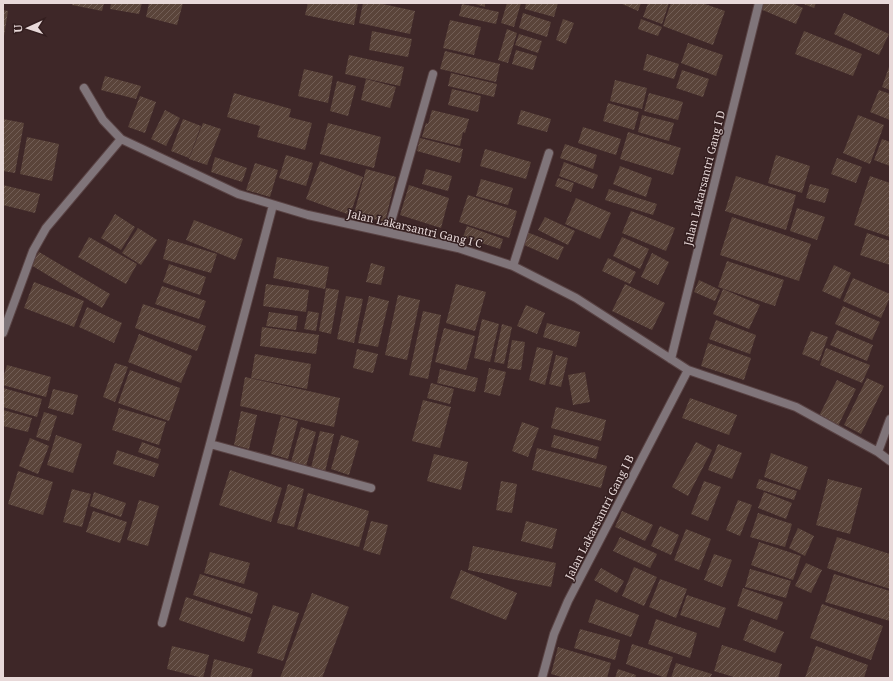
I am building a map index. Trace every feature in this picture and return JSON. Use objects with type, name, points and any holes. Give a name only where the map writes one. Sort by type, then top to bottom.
[{"type":"street","name":"Jalan Lakarsantri Gang I D","points":[[671,359],[759,3]]},
{"type":"street","points":[[388,232],[432,74]]},
{"type":"street","name":"Jalan Lakarsantri Gang I C","points":[[84,88],[103,120],[121,139],[238,194],[308,215],[458,248],[513,266],[576,298],[688,370],[796,407],[878,452],[890,461]]},
{"type":"street","points":[[3,333],[33,251],[46,228],[121,139]]},
{"type":"street","points":[[513,266],[550,153]]},
{"type":"street","points":[[162,623],[272,204]]},
{"type":"street","name":"Jalan Lakarsantri Gang I B","points":[[542,678],[554,634],[568,601],[688,370]]},
{"type":"street","points":[[878,452],[890,419]]},
{"type":"street","points":[[210,444],[371,488]]},
{"type":"building","points":[[72,3],[104,3],[102,11],[72,5]]},
{"type":"building","points":[[111,3],[142,3],[139,14],[110,9]]},
{"type":"building","points":[[149,3],[183,3],[177,25],[146,17]]},
{"type":"building","points":[[308,3],[358,3],[354,25],[305,15]]},
{"type":"building","points":[[363,3],[378,3],[415,11],[410,34],[359,23]]},
{"type":"building","points":[[472,3],[485,3],[485,7]]},
{"type":"building","points":[[507,3],[521,3],[514,27],[501,23]]},
{"type":"building","points":[[526,3],[558,3],[554,17],[525,9]]},
{"type":"building","points":[[620,3],[641,3],[638,11]]},
{"type":"building","points":[[648,3],[669,3],[662,24],[643,17]]},
{"type":"building","points":[[671,3],[702,3],[725,11],[713,45],[663,26]]},
{"type":"building","points":[[760,3],[792,3],[803,8],[796,24],[758,8]]},
{"type":"building","points":[[801,3],[816,3],[814,8]]},
{"type":"building","points":[[462,4],[499,12],[496,24],[459,16]]},
{"type":"building","points":[[3,10],[8,11],[4,36],[3,36]]},
{"type":"building","points":[[523,13],[551,22],[547,37],[519,28]]},
{"type":"building","points":[[844,13],[889,34],[879,55],[834,34]]},
{"type":"building","points":[[563,19],[574,23],[566,44],[556,40]]},
{"type":"building","points":[[641,19],[662,27],[658,36],[638,29]]},
{"type":"building","points":[[450,20],[481,27],[474,55],[443,48]]},
{"type":"building","points":[[507,29],[517,33],[508,63],[498,60]]},
{"type":"building","points":[[372,31],[412,39],[408,57],[369,50]]},
{"type":"building","points":[[804,31],[862,54],[853,76],[795,54]]},
{"type":"building","points":[[519,34],[542,41],[538,53],[515,45]]},
{"type":"building","points":[[688,43],[723,55],[716,76],[681,63]]},
{"type":"building","points":[[516,50],[537,56],[533,70],[512,64]]},
{"type":"building","points":[[445,51],[500,64],[496,82],[440,69]]},
{"type":"building","points":[[647,54],[679,64],[674,79],[643,70]]},
{"type":"building","points":[[349,55],[404,67],[400,86],[345,74]]},
{"type":"building","points":[[890,64],[890,90],[882,87]]},
{"type":"building","points":[[304,69],[333,76],[328,103],[298,96]]},
{"type":"building","points":[[682,70],[709,79],[703,97],[676,88]]},
{"type":"building","points":[[451,73],[497,84],[494,97],[448,86]]},
{"type":"building","points":[[105,76],[141,86],[136,99],[101,90]]},
{"type":"building","points":[[366,79],[396,87],[390,108],[361,100]]},
{"type":"building","points":[[615,80],[647,88],[642,109],[610,101]]},
{"type":"building","points":[[337,81],[356,86],[348,116],[330,111]]},
{"type":"building","points":[[452,89],[481,96],[478,112],[448,105]]},
{"type":"building","points":[[879,90],[890,94],[890,120],[870,112]]},
{"type":"building","points":[[234,93],[291,109],[289,117],[312,123],[305,150],[257,137],[260,126],[227,117]]},
{"type":"building","points":[[649,93],[683,102],[678,120],[644,111]]},
{"type":"building","points":[[140,96],[156,102],[145,133],[128,127]]},
{"type":"building","points":[[608,103],[639,112],[634,130],[603,121]]},
{"type":"building","points":[[165,110],[180,118],[166,146],[151,139]]},
{"type":"building","points":[[432,110],[469,119],[465,133],[463,132],[460,146],[422,137]]},
{"type":"building","points":[[521,110],[551,119],[547,132],[517,124]]},
{"type":"building","points":[[642,115],[674,123],[669,141],[638,132]]},
{"type":"building","points":[[858,115],[884,125],[870,164],[843,153]]},
{"type":"building","points":[[3,119],[24,123],[15,173],[3,171]]},
{"type":"building","points":[[183,119],[201,126],[189,158],[171,151]]},
{"type":"building","points":[[203,123],[221,129],[207,165],[189,159]]},
{"type":"building","points":[[328,123],[381,137],[374,168],[320,154]]},
{"type":"building","points":[[583,127],[621,139],[616,155],[578,143]]},
{"type":"building","points":[[628,132],[681,148],[673,175],[620,159]]},
{"type":"building","points":[[27,137],[59,144],[52,181],[20,174]]},
{"type":"building","points":[[420,138],[463,149],[460,163],[417,151]]},
{"type":"building","points":[[882,139],[890,142],[890,166],[874,160]]},
{"type":"building","points":[[565,144],[597,155],[593,169],[560,158]]},
{"type":"building","points":[[485,149],[531,162],[526,179],[480,166]]},
{"type":"building","points":[[286,155],[313,163],[306,186],[279,178]]},
{"type":"building","points":[[776,155],[810,166],[802,193],[768,183]]},
{"type":"building","points":[[215,157],[247,168],[242,182],[211,172]]},
{"type":"building","points":[[837,158],[862,167],[856,183],[831,174]]},
{"type":"building","points":[[320,161],[363,177],[350,215],[306,199]]},
{"type":"building","points":[[564,162],[598,175],[593,189],[559,176]]},
{"type":"building","points":[[255,163],[278,170],[270,197],[246,190]]},
{"type":"building","points":[[620,166],[652,178],[646,197],[613,184]]},
{"type":"building","points":[[366,169],[396,177],[385,222],[354,214]]},
{"type":"building","points":[[426,169],[452,176],[448,191],[422,184]]},
{"type":"building","points":[[736,176],[796,195],[786,230],[725,211]]},
{"type":"building","points":[[870,176],[890,183],[890,237],[854,225]]},
{"type":"building","points":[[558,178],[574,183],[571,192],[555,186]]},
{"type":"building","points":[[481,179],[513,188],[508,205],[476,196]]},
{"type":"building","points":[[810,184],[829,189],[825,203],[806,198]]},
{"type":"building","points":[[3,185],[40,194],[35,213],[3,205]]},
{"type":"building","points":[[409,185],[449,198],[441,228],[400,215]]},
{"type":"building","points":[[609,189],[657,204],[653,215],[605,200]]},
{"type":"building","points":[[468,195],[517,211],[509,238],[459,222]]},
{"type":"building","points":[[576,198],[611,213],[600,239],[565,224]]},
{"type":"building","points":[[797,208],[825,217],[817,240],[790,231]]},
{"type":"building","points":[[631,211],[675,228],[666,251],[622,233]]},
{"type":"building","points":[[115,214],[135,227],[121,250],[101,238]]},
{"type":"building","points":[[545,217],[575,231],[568,245],[538,230]]},
{"type":"building","points":[[732,217],[811,244],[799,281],[720,255]]},
{"type":"building","points":[[194,220],[243,239],[235,260],[186,240]]},
{"type":"building","points":[[467,226],[503,239],[500,249],[463,237]]},
{"type":"building","points":[[138,228],[157,240],[141,265],[122,253]]},
{"type":"building","points":[[527,232],[564,247],[558,260],[522,244]]},
{"type":"building","points":[[867,233],[890,241],[890,265],[860,255]]},
{"type":"building","points":[[89,237],[137,264],[126,284],[78,257]]},
{"type":"building","points":[[622,237],[649,249],[640,269],[613,256]]},
{"type":"building","points":[[168,239],[217,254],[211,273],[163,259]]},
{"type":"building","points":[[39,252],[110,294],[102,308],[31,265]]},
{"type":"building","points":[[652,253],[669,262],[658,285],[641,277]]},
{"type":"building","points":[[277,257],[329,267],[325,289],[273,278]]},
{"type":"building","points":[[608,258],[636,272],[630,284],[602,271]]},
{"type":"building","points":[[727,261],[784,280],[775,306],[718,287]]},
{"type":"building","points":[[371,263],[385,267],[381,285],[366,282]]},
{"type":"building","points":[[169,264],[206,277],[200,295],[163,282]]},
{"type":"building","points":[[834,265],[851,273],[840,299],[822,291]]},
{"type":"building","points":[[853,278],[890,294],[881,318],[843,301]]},
{"type":"building","points":[[699,280],[720,290],[715,301],[694,292]]},
{"type":"building","points":[[34,282],[84,301],[74,327],[24,308]]},
{"type":"building","points":[[266,284],[309,290],[306,312],[263,306]]},
{"type":"building","points":[[456,284],[486,292],[475,331],[446,323]]},
{"type":"building","points":[[625,284],[665,303],[652,330],[612,311]]},
{"type":"building","points":[[162,286],[206,301],[199,319],[155,304]]},
{"type":"building","points":[[326,288],[339,290],[331,334],[319,331]]},
{"type":"building","points":[[723,289],[760,305],[749,329],[713,314]]},
{"type":"building","points":[[398,295],[420,300],[407,360],[385,355]]},
{"type":"building","points":[[346,296],[363,299],[354,343],[337,339]]},
{"type":"building","points":[[369,296],[389,301],[378,347],[358,343]]},
{"type":"building","points":[[143,304],[206,326],[197,351],[135,328]]},
{"type":"building","points":[[526,305],[545,313],[537,334],[517,326]]},
{"type":"building","points":[[843,306],[880,322],[872,340],[835,324]]},
{"type":"building","points":[[87,307],[122,323],[114,343],[79,327]]},
{"type":"building","points":[[308,311],[319,313],[316,331],[304,329]]},
{"type":"building","points":[[423,311],[441,315],[428,379],[409,375]]},
{"type":"building","points":[[269,312],[298,316],[296,330],[266,326]]},
{"type":"building","points":[[482,319],[499,324],[490,362],[474,358]]},
{"type":"building","points":[[716,320],[756,335],[750,354],[709,339]]},
{"type":"building","points":[[547,323],[580,332],[576,347],[543,337]]},
{"type":"building","points":[[502,324],[512,327],[504,364],[494,362]]},
{"type":"building","points":[[262,327],[319,335],[316,354],[260,346]]},
{"type":"building","points":[[444,328],[475,336],[466,370],[435,362]]},
{"type":"building","points":[[837,330],[873,345],[867,361],[830,345]]},
{"type":"building","points":[[811,331],[828,337],[819,361],[802,354]]},
{"type":"building","points":[[139,334],[192,356],[181,383],[128,362]]},
{"type":"building","points":[[512,340],[525,342],[521,370],[507,368]]},
{"type":"building","points":[[708,343],[751,358],[744,380],[701,366]]},
{"type":"building","points":[[537,347],[553,351],[545,385],[529,380]]},
{"type":"building","points":[[826,348],[870,365],[862,383],[820,365]]},
{"type":"building","points":[[357,349],[378,354],[373,373],[353,368]]},
{"type":"building","points":[[255,354],[311,364],[307,389],[251,378]]},
{"type":"building","points":[[556,355],[568,358],[561,387],[549,384]]},
{"type":"building","points":[[115,363],[128,367],[115,402],[103,397]]},
{"type":"building","points":[[7,365],[51,377],[46,397],[3,385],[3,378]]},
{"type":"building","points":[[489,368],[506,372],[500,396],[484,392]]},
{"type":"building","points":[[440,369],[478,378],[475,392],[437,383]]},
{"type":"building","points":[[130,370],[180,388],[169,421],[118,403]]},
{"type":"building","points":[[585,372],[590,402],[573,405],[568,375]]},
{"type":"building","points":[[245,377],[340,398],[334,427],[240,406]]},
{"type":"building","points":[[867,378],[884,386],[861,434],[844,425]]},
{"type":"building","points":[[837,380],[856,389],[838,426],[819,416]]},
{"type":"building","points":[[431,383],[454,389],[450,404],[427,398]]},
{"type":"building","points":[[3,388],[42,399],[37,417],[3,407]]},
{"type":"building","points":[[53,389],[78,395],[73,415],[48,408]]},
{"type":"building","points":[[690,398],[737,415],[729,435],[682,418]]},
{"type":"building","points":[[423,400],[451,407],[440,448],[412,441]]},
{"type":"building","points":[[556,407],[606,420],[601,441],[551,428]]},
{"type":"building","points":[[119,408],[166,422],[159,445],[112,430]]},
{"type":"building","points":[[3,410],[32,418],[28,432],[3,426]]},
{"type":"building","points":[[241,411],[257,415],[249,449],[234,445]]},
{"type":"building","points":[[44,412],[57,416],[49,441],[36,437]]},
{"type":"building","points":[[281,416],[298,421],[288,459],[271,454]]},
{"type":"building","points":[[522,422],[539,428],[528,457],[512,451]]},
{"type":"building","points":[[301,427],[316,432],[306,466],[291,462]]},
{"type":"building","points":[[320,431],[334,434],[325,472],[311,468]]},
{"type":"building","points":[[56,435],[82,444],[73,473],[47,465]]},
{"type":"building","points":[[341,435],[359,441],[349,475],[331,469]]},
{"type":"building","points":[[554,435],[599,447],[596,459],[551,447]]},
{"type":"building","points":[[30,438],[49,446],[38,474],[19,466]]},
{"type":"building","points":[[142,442],[161,449],[158,459],[138,452]]},
{"type":"building","points":[[696,442],[712,450],[688,496],[672,487]]},
{"type":"building","points":[[718,444],[742,453],[732,479],[708,470]]},
{"type":"building","points":[[537,448],[607,466],[601,488],[532,470]]},
{"type":"building","points":[[117,450],[159,464],[154,477],[113,464]]},
{"type":"building","points":[[771,453],[808,467],[800,490],[764,477]]},
{"type":"building","points":[[434,454],[468,462],[461,490],[427,481]]},
{"type":"building","points":[[230,470],[282,488],[271,522],[219,505]]},
{"type":"building","points":[[18,471],[53,482],[43,515],[8,504]]},
{"type":"building","points":[[759,479],[797,491],[794,500],[756,488]]},
{"type":"building","points":[[828,479],[862,488],[850,534],[816,525]]},
{"type":"building","points":[[501,481],[517,484],[512,513],[496,510]]},
{"type":"building","points":[[704,481],[721,487],[708,521],[691,514]]},
{"type":"building","points":[[288,484],[304,489],[294,527],[277,523]]},
{"type":"building","points":[[72,489],[91,494],[82,527],[63,522]]},
{"type":"building","points":[[94,492],[126,503],[121,517],[90,506]]},
{"type":"building","points":[[764,492],[792,503],[786,519],[758,508]]},
{"type":"building","points":[[308,493],[369,511],[359,547],[297,529]]},
{"type":"building","points":[[139,500],[159,506],[148,546],[127,540]]},
{"type":"building","points":[[738,500],[752,505],[740,536],[726,530]]},
{"type":"building","points":[[93,511],[127,522],[120,543],[86,532]]},
{"type":"building","points":[[622,511],[653,525],[645,541],[615,527]]},
{"type":"building","points":[[758,513],[792,524],[785,547],[750,537]]},
{"type":"building","points":[[371,521],[388,525],[380,555],[363,550]]},
{"type":"building","points":[[526,521],[557,529],[552,549],[521,541]]},
{"type":"building","points":[[660,526],[679,535],[671,555],[651,546]]},
{"type":"building","points":[[798,528],[814,536],[805,556],[789,548]]},
{"type":"building","points":[[686,529],[711,539],[699,570],[674,560]]},
{"type":"building","points":[[620,537],[657,554],[650,568],[613,551]]},
{"type":"building","points":[[837,537],[890,554],[890,589],[827,568]]},
{"type":"building","points":[[759,542],[801,556],[793,580],[751,565]]},
{"type":"building","points":[[473,546],[556,563],[551,587],[468,570]]},
{"type":"building","points":[[210,552],[250,563],[244,584],[204,573]]},
{"type":"building","points":[[714,554],[732,560],[722,587],[704,580]]},
{"type":"building","points":[[806,563],[822,570],[811,593],[795,586]]},
{"type":"building","points":[[634,567],[657,577],[644,606],[622,596]]},
{"type":"building","points":[[601,568],[624,581],[617,593],[594,580]]},
{"type":"building","points":[[750,569],[791,581],[786,598],[745,587]]},
{"type":"building","points":[[461,570],[517,593],[506,620],[450,598]]},
{"type":"building","points":[[200,574],[258,593],[252,614],[193,595]]},
{"type":"building","points":[[834,574],[890,591],[890,621],[825,602]]},
{"type":"building","points":[[660,579],[687,589],[676,618],[649,607]]},
{"type":"building","points":[[743,588],[783,602],[777,620],[737,606]]},
{"type":"building","points":[[312,593],[349,607],[322,678],[280,678]]},
{"type":"building","points":[[687,595],[726,608],[719,628],[680,615]]},
{"type":"building","points":[[186,597],[251,618],[244,642],[179,620]]},
{"type":"building","points":[[596,599],[639,615],[631,637],[588,622]]},
{"type":"building","points":[[822,604],[883,626],[871,660],[810,638]]},
{"type":"building","points":[[273,605],[299,613],[283,661],[257,653]]},
{"type":"building","points":[[656,619],[697,633],[690,658],[648,644]]},
{"type":"building","points":[[751,619],[784,632],[775,653],[743,640]]},
{"type":"building","points":[[580,629],[620,640],[615,660],[574,648]]},
{"type":"building","points":[[632,644],[673,657],[666,678],[626,664]]},
{"type":"building","points":[[722,645],[782,664],[778,678],[737,678],[714,671]]},
{"type":"building","points":[[172,646],[209,655],[203,678],[167,669]]},
{"type":"building","points":[[816,646],[868,665],[864,678],[805,678]]},
{"type":"building","points":[[558,647],[611,663],[607,678],[565,678],[551,674]]},
{"type":"building","points":[[214,659],[253,669],[251,678],[210,678]]},
{"type":"building","points":[[676,663],[712,674],[710,678],[671,678]]},
{"type":"building","points":[[618,669],[636,675],[635,678],[615,678]]}]
